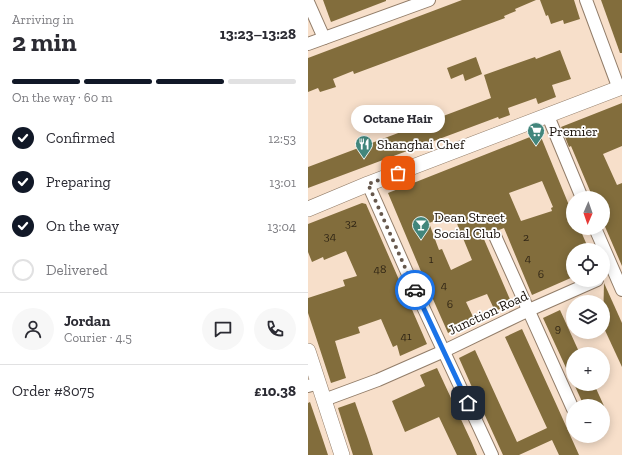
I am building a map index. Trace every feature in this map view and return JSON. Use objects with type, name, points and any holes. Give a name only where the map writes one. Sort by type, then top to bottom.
[{"type":"street","points":[[308,44],[429,0]]},
{"type":"street","points":[[308,209],[368,184],[620,88],[586,0]]},
{"type":"street","points":[[308,2],[324,38]]},
{"type":"street","points":[[548,116],[579,191]]},
{"type":"street","points":[[368,184],[492,455]]},
{"type":"street","points":[[599,235],[618,271],[622,290]]},
{"type":"street","points":[[496,236],[569,399]]},
{"type":"street","name":"Junction Road","points":[[324,400],[378,380],[444,351],[529,310],[581,287]]},
{"type":"street","points":[[308,351],[313,385],[324,400],[342,455]]},
{"type":"building","points":[[323,0],[386,0],[386,1],[331,22]]},
{"type":"building","points":[[462,0],[536,0],[515,9],[516,11],[504,16],[505,18],[354,74],[353,71],[333,79],[336,87],[320,92],[318,88],[308,92],[308,58]]},
{"type":"building","points":[[540,0],[574,0],[580,19],[564,24],[563,20],[551,24],[548,15],[546,16]]},
{"type":"building","points":[[601,0],[622,0],[622,53],[620,53]]},
{"type":"building","points":[[560,50],[571,79],[552,85],[556,97],[538,104],[536,98],[508,108],[510,115],[499,119],[498,117],[308,188],[308,167],[491,98],[484,75]]},
{"type":"building","points":[[476,57],[482,74],[465,81],[463,74],[451,79],[447,68]]},
{"type":"building","points":[[622,103],[622,146],[603,154],[617,185],[622,183],[622,266],[609,235],[610,235],[610,191],[590,191],[571,146],[569,147],[561,127]]},
{"type":"building","points":[[535,135],[541,137],[566,198],[566,235],[583,235],[586,243],[566,243],[566,280],[532,295],[504,228],[499,230],[492,229],[488,235],[483,237],[512,304],[495,311],[487,294],[466,302],[475,321],[448,333],[388,193]],"holes":[[[542,181],[553,207],[551,208],[552,211],[521,221],[509,193]],[[453,214],[472,260],[451,270],[442,249],[439,250],[429,223]]]},
{"type":"building","points":[[362,203],[366,204],[427,344],[400,356],[397,345],[393,347],[381,319],[358,327],[360,333],[335,341],[346,378],[331,383],[308,313],[308,298],[345,286],[343,280],[357,276],[346,251],[324,260],[323,257],[312,262],[308,252],[308,224]]},
{"type":"building","points":[[604,287],[606,287],[609,295],[604,295]]},
{"type":"building","points":[[610,296],[622,323],[622,367],[609,339]]},
{"type":"building","points":[[560,310],[566,323],[566,339],[573,339],[577,347],[566,347],[566,368],[543,318]]},
{"type":"building","points":[[522,329],[566,426],[566,443],[574,443],[579,455],[559,455],[552,440],[519,455],[503,455],[459,358],[475,350],[517,442],[547,428],[505,337]]},
{"type":"building","points":[[437,368],[477,455],[457,455],[439,417],[405,432],[392,401],[425,386],[420,375]]},
{"type":"building","points":[[577,391],[597,391],[601,399],[581,399]]},
{"type":"building","points":[[310,402],[328,455],[308,455],[308,403]]},
{"type":"building","points":[[355,402],[373,455],[353,455],[338,408]]},
{"type":"way so far","points":[[398,173],[368,184],[415,290]]},
{"type":"place","name":"Premier","points":[[536,146]]},
{"type":"place","name":"Shanghai Chef","points":[[364,159]]},
{"type":"place","name":"Octane Hair","points":[[398,173]]},
{"type":"place","name":"Dean Street Social Club","points":[[421,240]]},
{"type":"route","points":[[415,290],[468,403]]}]
